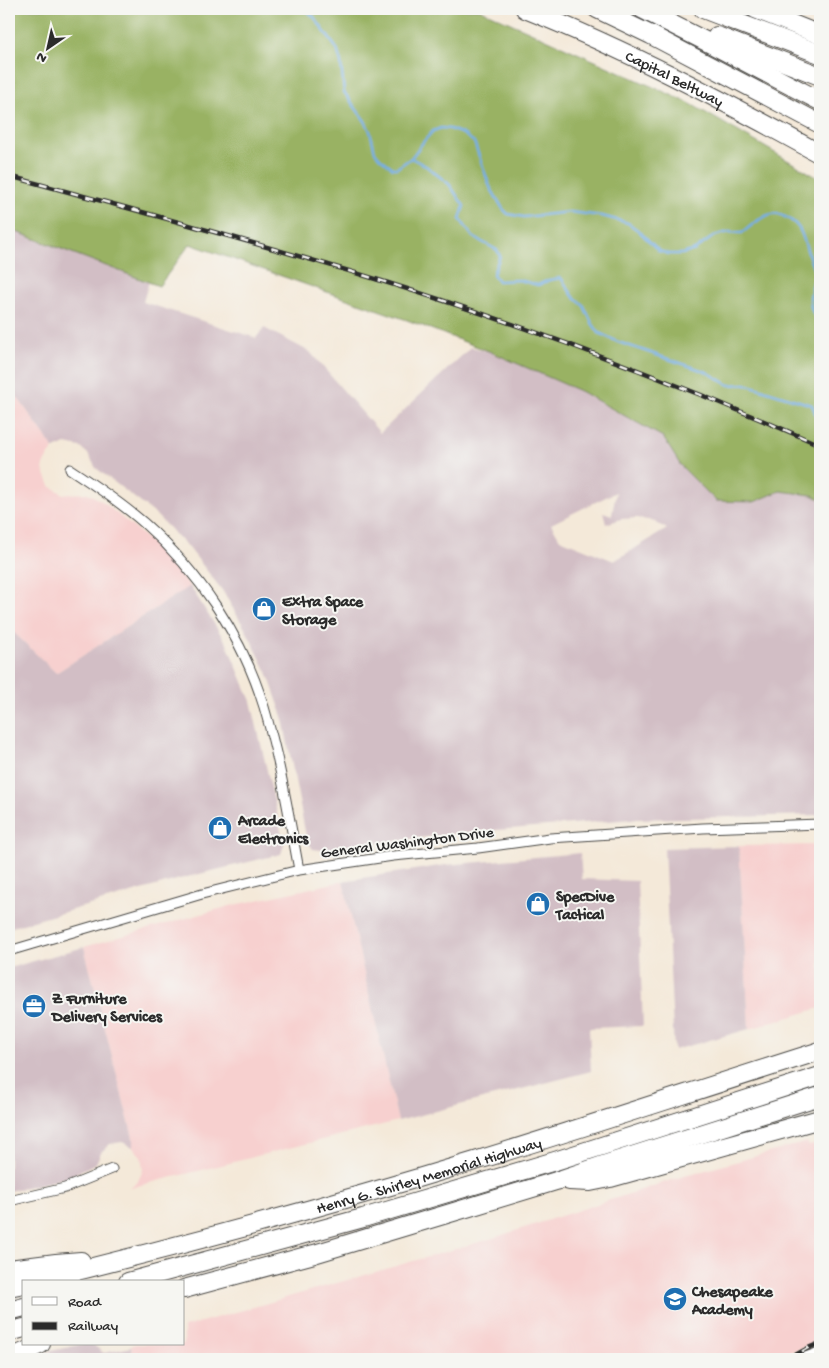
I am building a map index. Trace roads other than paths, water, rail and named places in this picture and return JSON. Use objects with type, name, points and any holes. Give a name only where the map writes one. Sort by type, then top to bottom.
[{"type":"highway","name":"Capital Beltway","points":[[525,9],[663,70],[820,154]]},
{"type":"highway","points":[[597,9],[651,35],[820,124]]},
{"type":"highway","points":[[642,9],[820,101]]},
{"type":"highway","points":[[646,9],[820,76]]},
{"type":"highway","points":[[703,9],[820,54]]},
{"type":"highway","points":[[755,9],[820,36]]},
{"type":"highway","name":"Henry G. Shirley Memorial Highway","points":[[40,1280],[241,1228],[478,1160],[820,1051]]},
{"type":"highway","points":[[135,1280],[372,1215],[555,1161],[820,1076]]},
{"type":"highway","points":[[185,1289],[324,1251],[556,1181],[820,1096]]},
{"type":"highway","points":[[556,1181],[590,1182],[610,1178],[820,1119]]},
{"type":"highway","points":[[9,1269],[124,1258]]},
{"type":"highway","points":[[9,1287],[22,1284]]},
{"type":"highway","points":[[9,1310],[22,1307]]},
{"type":"highway","points":[[9,1332],[22,1329]]},
{"type":"highway","points":[[13,1359],[37,1346]]},
{"type":"street","points":[[70,469],[125,507],[159,537],[196,578],[226,623],[247,664],[264,706],[274,743],[299,870]]},
{"type":"street","name":"General Washington Drive","points":[[9,951],[202,894],[299,870],[392,856],[478,848],[550,838],[703,828],[820,824]]},
{"type":"street","points":[[9,1201],[65,1188],[112,1169]]},
{"type":"street","points":[[803,1359],[820,1353]]},
{"type":"waterway","points":[[305,9],[314,17],[337,49],[341,63],[344,92],[365,121],[370,131],[375,152],[393,168],[397,168],[411,158],[433,131],[441,128],[450,129],[463,134],[474,142],[490,187],[508,214],[524,217],[570,212],[602,216],[628,223],[659,251],[669,254],[682,254],[695,250],[714,236],[729,232],[742,233],[768,215],[781,215],[798,226],[802,235],[816,275],[810,300],[812,312],[820,323]]},
{"type":"waterway","points":[[411,158],[426,166],[449,184],[464,206],[460,219],[473,237],[497,250],[500,256],[493,274],[498,281],[519,280],[538,285],[549,280],[561,278],[573,296],[584,306],[599,333],[618,342],[707,372],[729,385],[745,384],[812,405],[816,415],[820,417]]},
{"type":"railway","points":[[9,176],[234,238],[426,295],[540,334],[653,376],[820,445]]},
{"type":"railway","points":[[788,1359],[820,1343]]},
{"type":"place","name":"Extra Space Storage","points":[[264,609]]},
{"type":"place","name":"Arcade Electronics","points":[[220,828]]},
{"type":"place","name":"SpecDive Tactical","points":[[538,904]]},
{"type":"place","name":"Z Furniture Delivery Services","points":[[34,1006]]},
{"type":"place","name":"Chesapeake Academy","points":[[675,1299]]}]
